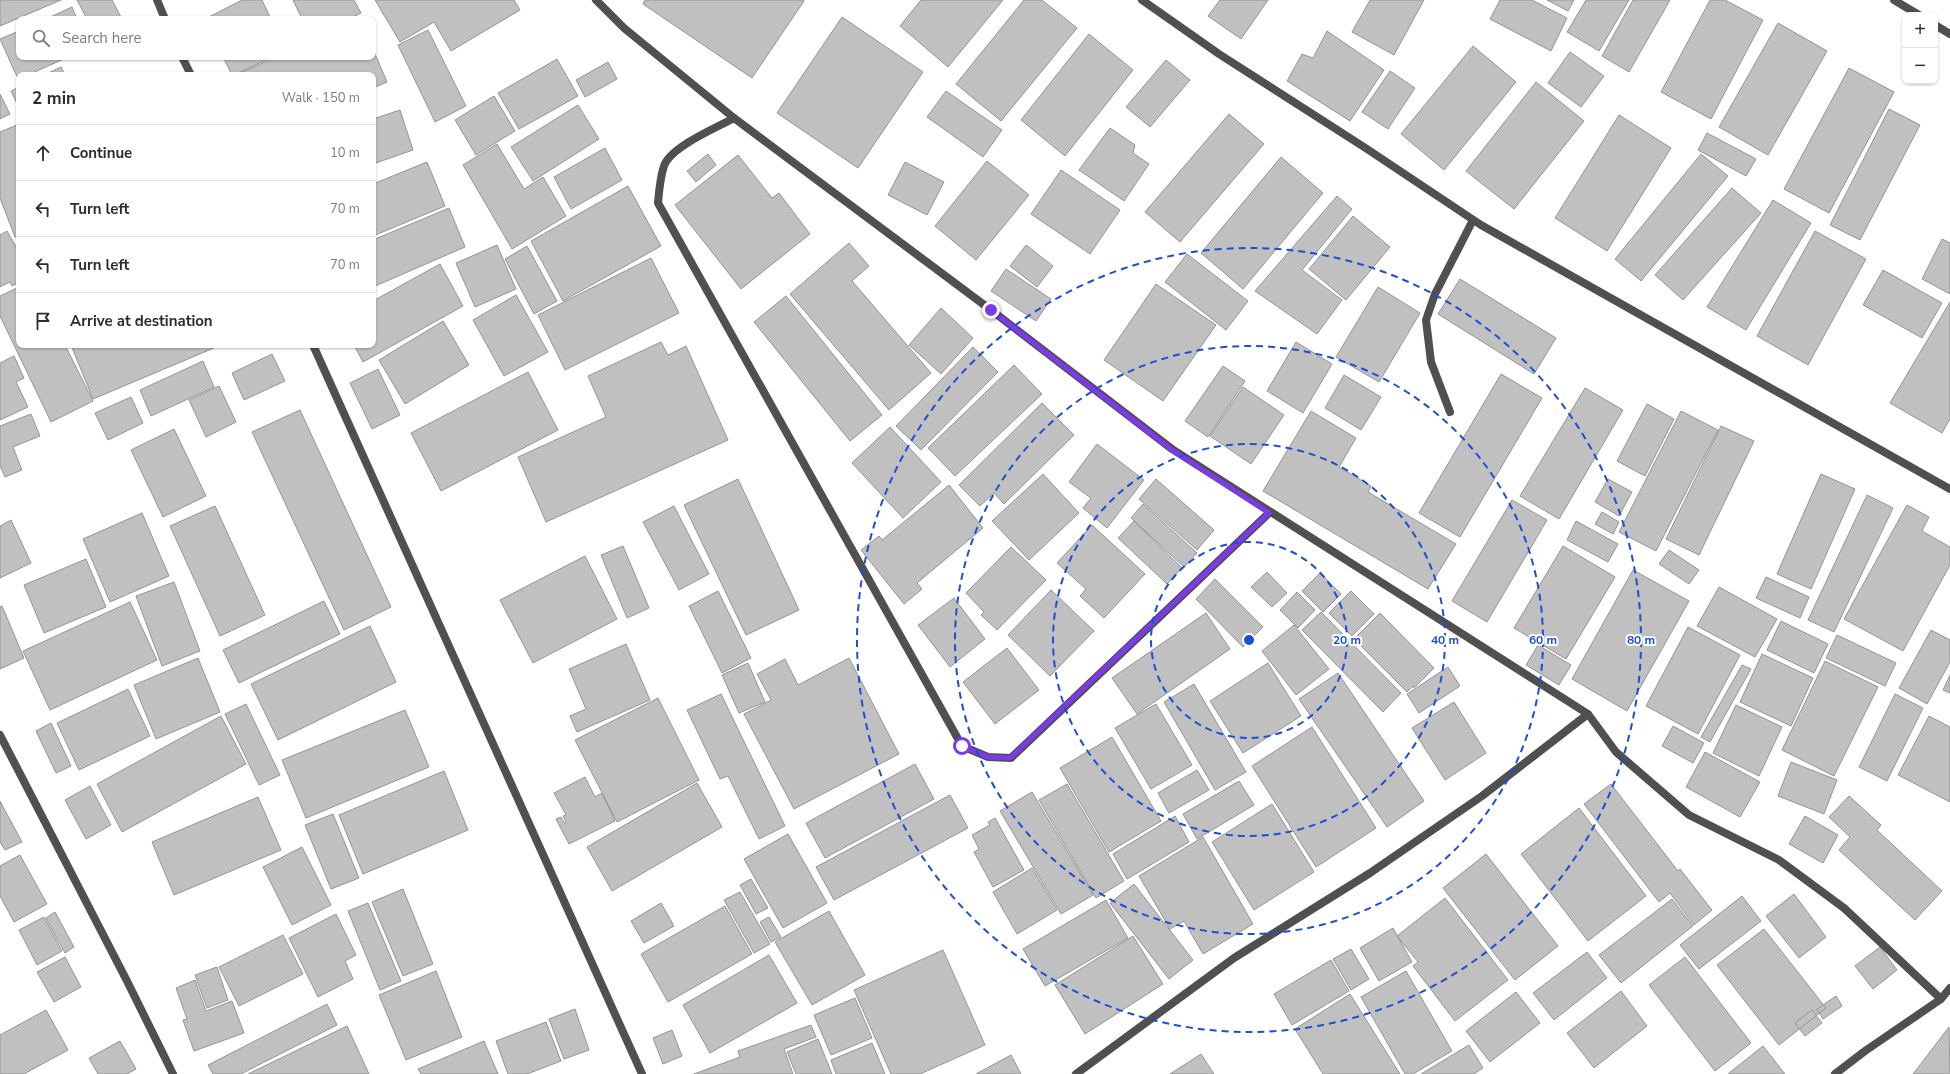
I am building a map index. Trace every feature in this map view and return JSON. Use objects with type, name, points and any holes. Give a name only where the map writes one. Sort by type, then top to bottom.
[{"type":"street","points":[[157,0],[164,16]]},
{"type":"street","points":[[596,0],[624,28],[734,118],[991,310],[1172,450],[1269,513],[1444,621],[1588,714],[1616,752],[1689,815],[1779,860],[1844,908],[1941,999]]},
{"type":"street","points":[[1142,0],[1219,54],[1364,147],[1473,220],[1950,489]]},
{"type":"street","points":[[1894,0],[1913,12]]},
{"type":"street","points":[[1938,27],[1950,34]]},
{"type":"street","points":[[183,60],[189,72]]},
{"type":"street","points":[[734,118],[673,152],[664,165],[660,181],[658,203],[962,746],[988,757],[1010,758],[1269,513]]},
{"type":"street","points":[[1450,412],[1431,362],[1426,320],[1438,287],[1473,220]]},
{"type":"street","points":[[314,348],[642,1074]]},
{"type":"street","points":[[1076,1074],[1234,958],[1370,873],[1482,796],[1588,714]]},
{"type":"street","points":[[0,734],[128,981],[173,1074]]},
{"type":"street","points":[[1835,1074],[1865,1051],[1941,999],[1950,988]]},
{"type":"building","points":[[0,0],[61,0],[23,16],[16,16],[16,19],[0,26]]},
{"type":"building","points":[[77,0],[112,0],[120,16],[85,16]]},
{"type":"building","points":[[242,0],[262,0],[270,16],[211,16]]},
{"type":"building","points":[[293,0],[354,0],[361,13],[355,16],[301,16]]},
{"type":"building","points":[[375,0],[514,0],[520,10],[451,51],[434,22],[400,42]]},
{"type":"building","points":[[645,0],[804,1],[752,78],[643,4]]},
{"type":"building","points":[[921,0],[1003,0],[948,67],[900,26]]},
{"type":"building","points":[[1024,0],[1042,0],[1077,28],[1001,121],[956,84]]},
{"type":"building","points":[[1220,0],[1268,0],[1241,39],[1208,16]]},
{"type":"building","points":[[1370,0],[1424,0],[1394,55],[1352,32]]},
{"type":"building","points":[[1500,0],[1532,0],[1567,18],[1551,51],[1490,19]]},
{"type":"building","points":[[1547,0],[1574,0],[1568,11]]},
{"type":"building","points":[[1586,0],[1629,0],[1599,51],[1567,32]]},
{"type":"building","points":[[1633,0],[1670,0],[1629,72],[1602,56]]},
{"type":"building","points":[[1710,0],[1725,0],[1763,20],[1711,119],[1661,92]]},
{"type":"building","points":[[72,7],[76,16],[52,16]]},
{"type":"building","points":[[842,17],[923,72],[858,168],[777,113]]},
{"type":"building","points":[[1778,23],[1827,51],[1768,155],[1719,127]]},
{"type":"building","points":[[428,30],[466,106],[435,122],[398,45]]},
{"type":"building","points":[[1327,31],[1384,70],[1350,121],[1287,81],[1302,54],[1313,58]]},
{"type":"building","points":[[16,32],[16,60],[61,60],[35,72],[16,72],[16,75],[0,39]]},
{"type":"building","points":[[1089,34],[1133,70],[1065,156],[1021,120]]},
{"type":"building","points":[[1473,46],[1516,82],[1444,170],[1401,134]]},
{"type":"building","points":[[1570,52],[1604,76],[1581,107],[1548,83]]},
{"type":"building","points":[[376,56],[387,82],[376,87],[376,72],[242,72],[269,60],[376,60]]},
{"type":"building","points":[[557,59],[578,96],[519,129],[498,93]]},
{"type":"building","points":[[224,60],[266,60],[240,72],[230,72]]},
{"type":"building","points":[[1166,60],[1190,80],[1150,127],[1126,107]]},
{"type":"building","points":[[608,62],[617,79],[585,97],[576,80]]},
{"type":"building","points":[[61,67],[64,72],[50,72]]},
{"type":"building","points":[[1849,68],[1894,92],[1829,213],[1784,189]]},
{"type":"building","points":[[1390,71],[1415,88],[1388,129],[1362,112]]},
{"type":"building","points":[[1536,82],[1584,121],[1514,209],[1466,171]]},
{"type":"building","points":[[16,88],[16,102],[11,91]]},
{"type":"building","points":[[946,91],[1002,130],[983,157],[927,117]]},
{"type":"building","points":[[0,94],[10,114],[0,119]]},
{"type":"building","points":[[494,96],[515,131],[476,155],[455,120]]},
{"type":"building","points":[[578,105],[599,139],[533,181],[511,147]]},
{"type":"building","points":[[1889,109],[1920,125],[1860,240],[1830,225]]},
{"type":"building","points":[[400,110],[413,150],[376,163],[376,118]]},
{"type":"building","points":[[1229,114],[1264,144],[1180,242],[1145,212]]},
{"type":"building","points":[[1619,115],[1671,148],[1607,251],[1555,218]]},
{"type":"building","points":[[16,125],[15,237],[0,198],[0,132]]},
{"type":"building","points":[[1110,128],[1135,145],[1133,153],[1149,164],[1124,201],[1079,170]]},
{"type":"building","points":[[1707,133],[1756,159],[1746,176],[1698,150]]},
{"type":"building","points":[[497,144],[524,189],[543,177],[566,216],[512,249],[463,165]]},
{"type":"building","points":[[605,148],[622,180],[571,209],[554,177]]},
{"type":"building","points":[[708,154],[716,165],[696,182],[687,171]]},
{"type":"building","points":[[1701,154],[1728,176],[1641,281],[1615,259]]},
{"type":"building","points":[[738,155],[772,198],[779,193],[810,234],[741,289],[675,205]]},
{"type":"building","points":[[1281,157],[1323,193],[1243,289],[1201,253]]},
{"type":"building","points":[[987,161],[1029,195],[976,260],[935,226]]},
{"type":"building","points":[[427,162],[445,206],[376,235],[376,183]]},
{"type":"building","points":[[905,162],[944,182],[927,215],[888,195]]},
{"type":"building","points":[[1061,170],[1120,210],[1090,254],[1031,214]]},
{"type":"building","points":[[628,186],[661,246],[563,301],[531,241]]},
{"type":"building","points":[[1732,188],[1761,213],[1683,300],[1655,275]]},
{"type":"building","points":[[1337,196],[1352,209],[1302,270],[1342,300],[1317,334],[1255,291]]},
{"type":"building","points":[[1773,200],[1811,223],[1746,330],[1707,307]]},
{"type":"building","points":[[449,208],[465,247],[376,286],[376,239]]},
{"type":"building","points":[[1353,216],[1390,247],[1346,300],[1309,269]]},
{"type":"building","points":[[7,231],[16,247],[16,284],[12,286],[10,282],[0,287],[0,235]]},
{"type":"building","points":[[1815,231],[1866,259],[1808,365],[1757,336]]},
{"type":"building","points":[[1942,239],[1950,243],[1950,294],[1922,279]]},
{"type":"building","points":[[849,243],[869,266],[852,281],[931,373],[889,410],[790,294]]},
{"type":"building","points":[[497,245],[516,289],[475,307],[456,263]]},
{"type":"building","points":[[1026,245],[1053,266],[1037,287],[1010,266]]},
{"type":"building","points":[[527,246],[557,301],[534,314],[505,259]]},
{"type":"building","points":[[1187,254],[1248,301],[1226,330],[1165,282]]},
{"type":"building","points":[[651,258],[679,313],[565,370],[538,315]]},
{"type":"building","points":[[440,264],[463,306],[363,362],[356,348],[376,348],[376,299]]},
{"type":"building","points":[[1006,269],[1051,299],[1036,321],[991,291]]},
{"type":"building","points":[[1883,270],[1942,303],[1922,338],[1863,305]]},
{"type":"building","points":[[1460,279],[1556,338],[1534,374],[1438,314]]},
{"type":"building","points":[[1156,284],[1216,325],[1163,401],[1104,360]]},
{"type":"building","points":[[1378,287],[1420,313],[1379,382],[1336,357]]},
{"type":"building","points":[[16,288],[16,348],[66,348],[93,401],[51,422],[0,316],[0,296]]},
{"type":"building","points":[[516,295],[548,352],[504,376],[473,320]]},
{"type":"building","points":[[786,296],[882,415],[850,441],[754,322]]},
{"type":"building","points":[[1950,302],[1950,419],[1942,433],[1890,403]]},
{"type":"building","points":[[941,308],[973,338],[941,374],[909,345]]},
{"type":"building","points":[[443,321],[469,365],[405,404],[379,360]]},
{"type":"building","points":[[661,342],[668,355],[686,346],[728,440],[546,522],[518,457],[606,417],[588,376]]},
{"type":"building","points":[[1296,342],[1332,364],[1303,413],[1267,391]]},
{"type":"building","points":[[973,347],[998,372],[921,450],[896,426]]},
{"type":"building","points":[[72,348],[214,348],[93,399]]},
{"type":"building","points":[[272,354],[285,381],[244,400],[232,373]]},
{"type":"building","points":[[14,356],[24,378],[16,382],[28,407],[0,420],[0,363]]},
{"type":"building","points":[[203,361],[214,387],[151,416],[140,390]]},
{"type":"building","points":[[1014,365],[1042,394],[955,476],[928,448]]},
{"type":"building","points":[[1223,366],[1245,381],[1208,437],[1185,421]]},
{"type":"building","points":[[378,369],[400,415],[372,429],[350,383]]},
{"type":"building","points":[[528,372],[558,430],[441,491],[411,433]]},
{"type":"building","points":[[1501,374],[1542,398],[1460,537],[1419,513]]},
{"type":"building","points":[[1344,375],[1381,397],[1361,430],[1325,408]]},
{"type":"building","points":[[219,386],[236,422],[206,437],[189,400]]},
{"type":"building","points":[[1243,387],[1284,415],[1251,464],[1210,436]]},
{"type":"building","points":[[1585,388],[1623,410],[1559,519],[1520,496]]},
{"type":"building","points":[[131,397],[143,423],[108,440],[95,413]]},
{"type":"building","points":[[1042,403],[1074,435],[1004,504],[994,493],[980,506],[959,485]]},
{"type":"building","points":[[1647,404],[1674,419],[1645,476],[1617,461]]},
{"type":"building","points":[[300,410],[391,607],[344,630],[252,432]]},
{"type":"building","points":[[1311,411],[1356,438],[1339,467],[1371,486],[1368,492],[1456,544],[1428,589],[1263,491]]},
{"type":"building","points":[[1681,411],[1718,430],[1656,551],[1619,532]]},
{"type":"building","points":[[31,414],[40,436],[13,447],[22,470],[5,477],[0,466],[0,426]]},
{"type":"building","points":[[1721,426],[1754,441],[1699,555],[1666,539]]},
{"type":"building","points":[[890,427],[941,482],[903,518],[852,463]]},
{"type":"building","points":[[174,429],[206,496],[163,517],[131,450]]},
{"type":"building","points":[[1097,444],[1144,480],[1107,528],[1083,508],[1091,498],[1069,482]]},
{"type":"building","points":[[1043,474],[1079,513],[1029,560],[992,521]]},
{"type":"building","points":[[1821,474],[1855,489],[1811,589],[1777,574]]},
{"type":"building","points":[[738,479],[799,610],[746,635],[684,505]]},
{"type":"building","points":[[1156,479],[1214,530],[1197,550],[1139,499]]},
{"type":"building","points":[[1608,479],[1632,492],[1619,516],[1595,502]]},
{"type":"building","points":[[949,485],[983,528],[917,583],[922,589],[904,604],[861,550],[879,536],[882,540]]},
{"type":"building","points":[[1867,495],[1893,508],[1834,632],[1808,620]]},
{"type":"building","points":[[1512,500],[1547,520],[1487,622],[1452,601]]},
{"type":"building","points":[[1143,504],[1197,553],[1184,567],[1131,518]]},
{"type":"building","points":[[1907,505],[1929,517],[1922,531],[1950,547],[1950,565],[1903,651],[1844,619]]},
{"type":"building","points":[[215,506],[265,615],[220,636],[170,526]]},
{"type":"building","points":[[674,506],[709,574],[679,590],[643,522]]},
{"type":"building","points":[[1602,512],[1619,522],[1613,534],[1595,524]]},
{"type":"building","points":[[142,513],[169,576],[110,602],[83,539]]},
{"type":"building","points":[[11,520],[31,563],[0,578],[0,526]]},
{"type":"building","points":[[1134,521],[1182,568],[1167,584],[1118,538]]},
{"type":"building","points":[[1576,521],[1618,544],[1608,562],[1567,540]]},
{"type":"building","points":[[1092,525],[1145,574],[1104,618],[1080,596],[1086,589],[1057,563]]},
{"type":"building","points":[[623,546],[649,608],[627,618],[601,555]]},
{"type":"building","points":[[1563,546],[1615,577],[1566,659],[1514,628]]},
{"type":"building","points":[[1011,547],[1046,580],[997,630],[981,615],[984,612],[966,593]]},
{"type":"building","points":[[1669,550],[1699,570],[1689,584],[1659,564]]},
{"type":"building","points":[[585,556],[617,619],[533,663],[500,600]]},
{"type":"building","points":[[86,559],[106,607],[44,633],[24,585]]},
{"type":"building","points":[[1633,570],[1689,601],[1627,711],[1572,679]]},
{"type":"building","points":[[1267,572],[1287,593],[1272,607],[1251,587]]},
{"type":"building","points":[[1320,573],[1341,594],[1323,612],[1302,591]]},
{"type":"building","points":[[1766,577],[1809,597],[1800,618],[1756,598]]},
{"type":"building","points":[[1215,579],[1263,627],[1243,647],[1196,599]]},
{"type":"building","points":[[174,582],[200,651],[162,666],[136,596]]},
{"type":"building","points":[[1719,587],[1777,619],[1755,657],[1697,626]]},
{"type":"building","points":[[1051,590],[1094,631],[1050,676],[1008,635]]},
{"type":"building","points":[[718,591],[751,658],[722,673],[689,606]]},
{"type":"building","points":[[1351,591],[1374,614],[1352,636],[1329,613]]},
{"type":"building","points":[[1297,592],[1315,610],[1298,628],[1280,610]]},
{"type":"building","points":[[954,598],[985,639],[950,667],[918,625]]},
{"type":"building","points":[[324,601],[340,634],[239,683],[223,650]]},
{"type":"building","points":[[130,602],[157,660],[50,710],[23,651]]},
{"type":"building","points":[[2,606],[24,658],[0,669],[0,607]]},
{"type":"building","points":[[1321,612],[1401,693],[1383,712],[1302,630]]},
{"type":"building","points":[[1206,613],[1230,649],[1137,714],[1112,678]]},
{"type":"building","points":[[1380,613],[1434,668],[1414,688],[1413,686],[1407,692],[1354,639]]},
{"type":"building","points":[[1781,621],[1828,644],[1814,673],[1767,650]]},
{"type":"building","points":[[1294,625],[1329,669],[1296,695],[1262,651]]},
{"type":"building","points":[[370,626],[396,682],[278,740],[251,684]]},
{"type":"building","points":[[1688,627],[1740,655],[1698,734],[1646,706]]},
{"type":"building","points":[[1931,630],[1950,640],[1950,662],[1927,704],[1899,688]]},
{"type":"building","points":[[1837,635],[1896,663],[1885,686],[1826,658]]},
{"type":"building","points":[[626,644],[650,700],[577,732],[570,716],[586,709],[569,669]]},
{"type":"building","points":[[1538,645],[1571,665],[1559,685],[1526,665]]},
{"type":"building","points":[[1007,648],[1039,690],[995,724],[963,682]]},
{"type":"building","points":[[1762,654],[1813,678],[1791,726],[1740,702]]},
{"type":"building","points":[[198,658],[220,712],[156,739],[134,685]]},
{"type":"building","points":[[849,658],[899,754],[794,809],[744,714],[771,700],[757,674],[785,659],[798,685]]},
{"type":"building","points":[[1825,661],[1878,687],[1834,776],[1782,750]]},
{"type":"building","points":[[748,663],[765,702],[739,713],[722,675]]},
{"type":"building","points":[[1268,663],[1301,716],[1243,753],[1210,701]]},
{"type":"building","points":[[1742,665],[1751,669],[1710,742],[1701,737]]},
{"type":"building","points":[[1448,667],[1460,686],[1419,713],[1407,694]]},
{"type":"building","points":[[1338,673],[1424,801],[1387,827],[1299,699]]},
{"type":"building","points":[[1950,675],[1950,693],[1943,690]]},
{"type":"building","points":[[1194,684],[1246,772],[1215,790],[1164,702]]},
{"type":"building","points":[[128,689],[150,736],[79,770],[57,723]]},
{"type":"building","points":[[721,694],[785,826],[759,839],[728,776],[720,779],[687,710]]},
{"type":"building","points":[[1895,694],[1923,708],[1887,781],[1859,767]]},
{"type":"building","points":[[658,698],[699,780],[617,822],[575,740]]},
{"type":"building","points":[[1454,702],[1486,753],[1445,780],[1412,728]]},
{"type":"building","points":[[246,704],[280,775],[259,785],[225,714]]},
{"type":"building","points":[[1156,704],[1192,765],[1151,789],[1115,728]]},
{"type":"building","points":[[1736,705],[1782,727],[1759,776],[1713,753]]},
{"type":"building","points":[[405,710],[429,767],[306,818],[282,760]]},
{"type":"building","points":[[221,716],[246,764],[122,832],[97,784]]},
{"type":"building","points":[[1929,716],[1950,727],[1950,802],[1898,775]]},
{"type":"building","points":[[51,723],[71,766],[56,773],[36,731]]},
{"type":"building","points":[[1673,726],[1704,743],[1693,763],[1662,746]]},
{"type":"building","points":[[1312,727],[1376,828],[1316,867],[1252,766]]},
{"type":"building","points":[[1112,737],[1161,821],[1109,852],[1060,768]]},
{"type":"building","points":[[1705,752],[1760,782],[1740,817],[1686,787]]},
{"type":"building","points":[[1791,762],[1837,780],[1824,814],[1778,796]]},
{"type":"building","points":[[915,764],[934,799],[825,858],[806,823]]},
{"type":"building","points":[[1197,770],[1209,790],[1169,813],[1158,793]]},
{"type":"building","points":[[444,771],[468,830],[363,874],[339,815]]},
{"type":"building","points":[[585,777],[595,797],[602,793],[615,821],[569,844],[556,819],[561,817],[564,823],[566,822],[563,816],[566,815],[554,793]]},
{"type":"building","points":[[1239,781],[1254,805],[1197,839],[1183,814]]},
{"type":"building","points":[[697,783],[722,827],[612,891],[587,847]]},
{"type":"building","points":[[1067,784],[1124,881],[1096,898],[1039,800]]},
{"type":"building","points":[[1611,784],[1678,871],[1680,869],[1712,910],[1694,925],[1670,893],[1659,902],[1584,804]]},
{"type":"building","points":[[90,786],[111,825],[86,839],[65,800]]},
{"type":"building","points":[[1032,792],[1093,895],[1061,914],[1000,811]]},
{"type":"building","points":[[950,795],[968,828],[834,900],[816,867]]},
{"type":"building","points":[[1849,796],[1881,825],[1877,830],[1942,891],[1915,920],[1839,850],[1850,837],[1829,817]]},
{"type":"building","points":[[258,797],[281,850],[174,895],[152,842]]},
{"type":"building","points":[[0,801],[22,842],[5,850],[0,842]]},
{"type":"building","points":[[1272,804],[1314,872],[1254,910],[1212,842]]},
{"type":"building","points":[[1579,808],[1646,896],[1588,941],[1521,854]]},
{"type":"building","points":[[333,814],[359,878],[331,889],[305,825]]},
{"type":"building","points":[[1175,816],[1189,842],[1127,879],[1113,854]]},
{"type":"building","points":[[1805,816],[1838,835],[1823,863],[1789,844]]},
{"type":"building","points":[[995,818],[1024,870],[993,887],[974,852],[979,849],[972,835],[990,825],[988,822]]},
{"type":"building","points":[[788,834],[827,903],[783,928],[744,859]]},
{"type":"building","points":[[1203,837],[1253,924],[1203,954],[1184,921],[1170,929],[1139,876]]},
{"type":"building","points":[[302,847],[331,905],[292,925],[263,867]]},
{"type":"building","points":[[1486,854],[1558,946],[1515,980],[1443,888]]},
{"type":"building","points":[[20,855],[47,904],[14,922],[0,896],[0,866]]},
{"type":"building","points":[[1032,868],[1057,910],[1017,934],[993,892]]},
{"type":"building","points":[[751,879],[768,908],[756,914],[740,885]]},
{"type":"building","points":[[1134,884],[1193,960],[1169,979],[1110,903]]},
{"type":"building","points":[[403,889],[433,964],[403,976],[372,902]]},
{"type":"building","points":[[740,892],[770,944],[754,953],[724,900]]},
{"type":"building","points":[[1794,894],[1826,937],[1799,958],[1766,916]]},
{"type":"building","points":[[1742,896],[1761,921],[1699,969],[1680,945]]},
{"type":"building","points":[[1445,898],[1508,980],[1455,1021],[1413,966],[1418,962],[1397,936]]},
{"type":"building","points":[[1672,899],[1693,926],[1621,983],[1599,955]]},
{"type":"building","points":[[1106,900],[1128,938],[1045,986],[1023,949]]},
{"type":"building","points":[[368,903],[401,981],[380,990],[348,911]]},
{"type":"building","points":[[661,903],[674,926],[644,943],[631,921]]},
{"type":"building","points":[[725,906],[752,954],[668,1002],[641,954]]},
{"type":"building","points":[[829,911],[865,975],[812,1005],[775,942]]},
{"type":"building","points":[[55,912],[74,947],[65,953],[46,918]]},
{"type":"building","points":[[336,914],[356,955],[345,961],[353,979],[318,997],[289,938]]},
{"type":"building","points":[[44,917],[62,951],[37,965],[19,930]]},
{"type":"building","points":[[769,917],[781,937],[771,942],[760,922]]},
{"type":"building","points":[[1393,928],[1412,962],[1379,981],[1360,948]]},
{"type":"building","points":[[1764,929],[1826,1008],[1779,1045],[1717,965]]},
{"type":"building","points":[[283,935],[303,974],[239,1006],[219,967]]},
{"type":"building","points":[[1133,936],[1163,984],[1085,1034],[1055,985]]},
{"type":"building","points":[[1880,947],[1897,970],[1873,989],[1855,966]]},
{"type":"building","points":[[1351,949],[1369,979],[1351,990],[1333,959]]},
{"type":"building","points":[[943,950],[985,1045],[920,1074],[891,1074],[854,990]]},
{"type":"building","points":[[1587,952],[1607,978],[1554,1020],[1533,993]]},
{"type":"building","points":[[769,955],[797,1003],[710,1053],[683,1005]]},
{"type":"building","points":[[65,957],[81,987],[54,1002],[37,972]]},
{"type":"building","points":[[1685,957],[1751,1043],[1715,1071],[1649,985]]},
{"type":"building","points":[[1331,960],[1349,991],[1292,1025],[1274,994]]},
{"type":"building","points":[[217,967],[228,1000],[207,1008],[195,975]]},
{"type":"building","points":[[436,971],[462,1037],[406,1060],[379,995]]},
{"type":"building","points":[[1406,971],[1452,1051],[1413,1074],[1405,1074],[1361,997]]},
{"type":"building","points":[[195,980],[206,1011],[232,1001],[244,1033],[194,1051],[183,1020],[187,1019],[176,988]]},
{"type":"building","points":[[1621,991],[1647,1026],[1594,1068],[1567,1033]]},
{"type":"building","points":[[1516,992],[1540,1023],[1490,1062],[1466,1031]]},
{"type":"building","points":[[1350,994],[1400,1074],[1323,1074],[1295,1029]]},
{"type":"building","points":[[1836,996],[1842,1006],[1823,1019],[1817,1009]]},
{"type":"building","points":[[855,998],[872,1038],[831,1055],[814,1015]]},
{"type":"building","points":[[327,1004],[337,1025],[241,1074],[213,1074],[208,1065]]},
{"type":"building","points":[[575,1009],[589,1050],[564,1059],[549,1019]]},
{"type":"building","points":[[46,1010],[68,1050],[24,1074],[0,1074],[0,1035]]},
{"type":"building","points":[[1812,1010],[1822,1023],[1805,1036],[1795,1023]]},
{"type":"building","points":[[546,1022],[561,1061],[527,1074],[508,1074],[496,1041]]},
{"type":"building","points":[[811,1025],[816,1037],[784,1049],[793,1074],[694,1074],[740,1057],[738,1051]]},
{"type":"building","points":[[347,1026],[369,1074],[248,1074]]},
{"type":"building","points":[[1949,1027],[1950,1074],[1913,1074]]},
{"type":"building","points":[[672,1030],[682,1056],[663,1064],[653,1038]]},
{"type":"building","points":[[818,1039],[832,1074],[796,1074],[787,1052]]},
{"type":"building","points":[[120,1041],[136,1069],[127,1074],[98,1074],[89,1058]]},
{"type":"building","points":[[484,1041],[498,1074],[421,1074],[418,1069]]},
{"type":"building","points":[[872,1043],[885,1074],[836,1074],[831,1060]]},
{"type":"building","points":[[1469,1045],[1483,1068],[1474,1074],[1421,1074]]},
{"type":"building","points":[[1763,1046],[1785,1074],[1728,1074]]},
{"type":"building","points":[[1201,1054],[1214,1074],[1170,1074]]},
{"type":"building","points":[[1011,1055],[1021,1074],[976,1074]]},
{"type":"route","points":[[962,746],[988,757],[1010,758],[1269,513],[1172,450],[991,310]]}]
